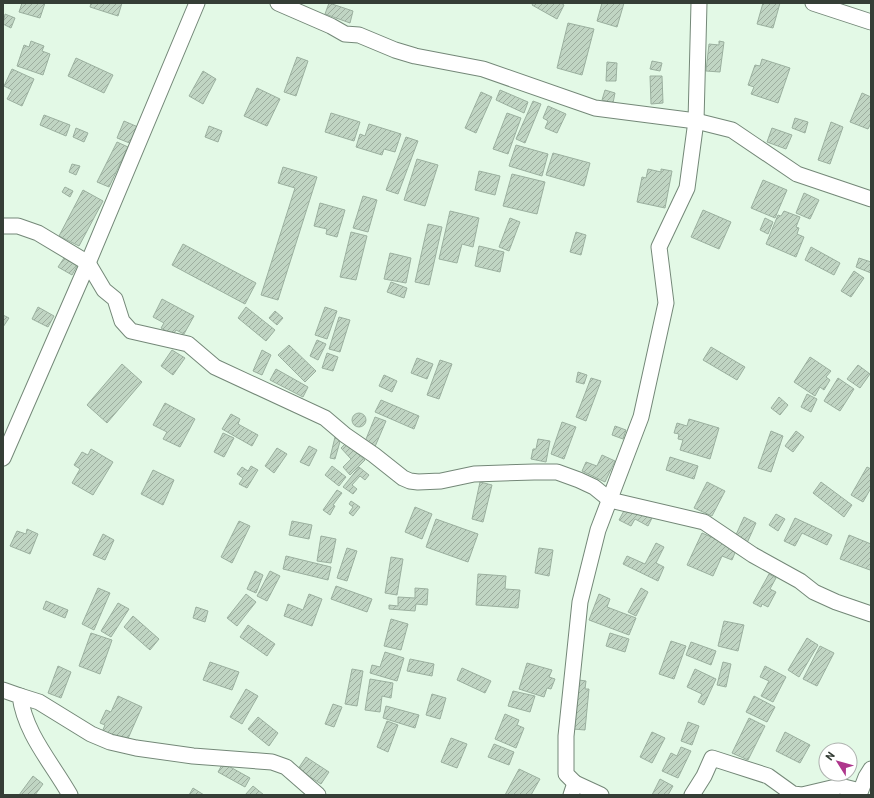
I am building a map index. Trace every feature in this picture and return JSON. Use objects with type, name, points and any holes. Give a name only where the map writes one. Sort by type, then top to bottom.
[{"type":"street","points":[[3,458],[88,263],[197,3]]},
{"type":"street","points":[[278,3],[331,26],[345,34],[359,35],[395,50],[415,56],[483,69],[595,108],[696,121],[732,130],[797,174],[871,199]]},
{"type":"street","points":[[601,795],[573,789],[566,774],[566,736],[580,602],[598,530],[641,417],[666,304],[659,248],[687,188],[696,121],[699,3]]},
{"type":"street","points":[[813,3],[871,22]]},
{"type":"street","points":[[3,226],[18,226],[38,232],[88,263],[104,290],[115,299],[122,321],[131,331],[188,344],[215,367],[325,418],[345,435],[374,455],[403,478],[418,482],[440,481],[474,474],[557,472],[589,485],[610,500],[704,522],[753,556],[800,581],[814,592],[836,602],[871,614]]},
{"type":"street","points":[[3,690],[39,702],[85,731],[110,742],[136,748],[193,756],[272,762],[286,767],[318,795]]},
{"type":"street","points":[[20,696],[24,713],[40,749],[70,795]]},
{"type":"street","points":[[692,795],[704,776],[708,764],[712,758],[768,776],[793,794],[802,795],[840,786],[859,793],[871,769]]},
{"type":"building","points":[[22,3],[45,3],[40,18],[19,12]]},
{"type":"building","points":[[91,3],[122,3],[118,16],[90,7]]},
{"type":"building","points":[[329,3],[353,11],[350,23],[325,14]]},
{"type":"building","points":[[533,3],[561,3],[564,5],[557,19],[532,5]]},
{"type":"building","points":[[602,3],[624,3],[617,27],[597,21]]},
{"type":"building","points":[[763,3],[780,3],[773,28],[757,24]]},
{"type":"building","points":[[5,14],[15,18],[11,28],[3,24]]},
{"type":"building","points":[[568,23],[594,29],[582,75],[557,68]]},
{"type":"building","points":[[31,41],[44,46],[42,51],[50,54],[43,75],[17,66],[24,45],[29,47]]},
{"type":"building","points":[[719,41],[724,42],[720,72],[706,71],[709,44],[719,45]]},
{"type":"building","points":[[297,57],[308,61],[296,96],[284,92]]},
{"type":"building","points":[[76,58],[113,75],[104,93],[68,76]]},
{"type":"building","points":[[762,59],[790,68],[778,103],[751,94],[754,87],[748,85],[755,65],[760,66]]},
{"type":"building","points":[[652,61],[662,63],[660,71],[650,69]]},
{"type":"building","points":[[607,62],[617,63],[616,81],[606,81]]},
{"type":"building","points":[[12,69],[34,79],[22,106],[7,99],[12,90],[4,86]]},
{"type":"building","points":[[203,71],[216,79],[203,104],[189,96]]},
{"type":"building","points":[[650,76],[662,76],[663,103],[651,104]]},
{"type":"building","points":[[257,88],[280,99],[267,126],[244,116]]},
{"type":"building","points":[[500,90],[528,102],[524,113],[496,100]]},
{"type":"building","points":[[605,90],[615,93],[613,103],[602,100]]},
{"type":"building","points":[[481,92],[492,97],[476,133],[465,128]]},
{"type":"building","points":[[862,93],[871,97],[871,123],[868,129],[850,122]]},
{"type":"building","points":[[533,101],[541,104],[525,143],[516,139]]},
{"type":"building","points":[[548,106],[566,114],[557,133],[545,128],[548,121],[543,118]]},
{"type":"building","points":[[331,113],[360,122],[354,141],[325,132]]},
{"type":"building","points":[[507,113],[521,118],[508,154],[493,149]]},
{"type":"building","points":[[44,115],[70,125],[66,136],[40,125]]},
{"type":"building","points":[[795,118],[808,122],[805,133],[792,128]]},
{"type":"building","points":[[124,121],[138,127],[132,144],[117,138]]},
{"type":"building","points":[[831,122],[843,127],[830,164],[818,160]]},
{"type":"building","points":[[369,124],[401,134],[395,152],[384,149],[382,155],[356,147],[360,134],[365,136]]},
{"type":"building","points":[[209,126],[222,131],[218,142],[205,137]]},
{"type":"building","points":[[76,128],[88,133],[84,142],[73,137]]},
{"type":"building","points":[[772,128],[792,135],[786,149],[767,142]]},
{"type":"building","points":[[406,137],[418,141],[398,194],[386,190]]},
{"type":"building","points":[[117,142],[128,147],[109,187],[97,182]]},
{"type":"building","points":[[516,145],[548,154],[542,176],[509,166]]},
{"type":"building","points":[[553,153],[590,163],[584,186],[546,175]]},
{"type":"building","points":[[417,159],[438,165],[425,206],[404,200]]},
{"type":"building","points":[[72,164],[80,166],[76,175],[69,172]]},
{"type":"building","points":[[283,167],[317,177],[278,300],[261,295],[295,188],[278,183]]},
{"type":"building","points":[[648,169],[661,172],[661,169],[672,171],[665,208],[637,202],[642,177],[646,178]]},
{"type":"building","points":[[479,171],[500,176],[495,195],[475,190]]},
{"type":"building","points":[[512,174],[545,182],[537,214],[503,206]]},
{"type":"building","points":[[763,180],[787,190],[775,218],[751,208]]},
{"type":"building","points":[[65,187],[73,191],[70,197],[62,192]]},
{"type":"building","points":[[83,190],[103,201],[79,246],[59,236]]},
{"type":"building","points":[[804,193],[819,200],[810,219],[796,213]]},
{"type":"building","points":[[363,196],[377,200],[368,232],[353,228]]},
{"type":"building","points":[[320,203],[345,210],[337,237],[326,234],[327,229],[314,226]]},
{"type":"building","points":[[703,210],[731,222],[719,249],[691,237]]},
{"type":"building","points":[[450,211],[479,218],[473,247],[462,244],[457,263],[439,259]]},
{"type":"building","points":[[784,211],[800,217],[796,227],[799,228],[797,234],[804,237],[796,257],[766,244],[778,215],[781,216]]},
{"type":"building","points":[[510,218],[520,222],[509,251],[499,247]]},
{"type":"building","points":[[765,218],[773,222],[768,234],[760,230]]},
{"type":"building","points":[[428,224],[442,227],[429,285],[415,282]]},
{"type":"building","points":[[351,232],[367,236],[356,280],[340,277]]},
{"type":"building","points":[[576,232],[586,235],[581,255],[570,252]]},
{"type":"building","points":[[183,244],[256,283],[245,304],[172,265]]},
{"type":"building","points":[[479,246],[504,252],[500,272],[475,266]]},
{"type":"building","points":[[811,247],[840,263],[834,275],[805,260]]},
{"type":"building","points":[[390,253],[411,258],[406,283],[384,279]]},
{"type":"building","points":[[64,258],[77,266],[72,275],[58,267]]},
{"type":"building","points":[[859,258],[871,262],[871,273],[856,267]]},
{"type":"building","points":[[854,271],[864,278],[851,297],[841,291]]},
{"type":"building","points":[[391,282],[407,288],[404,298],[387,292]]},
{"type":"building","points":[[162,299],[194,316],[184,334],[176,330],[173,335],[161,328],[164,323],[153,317]]},
{"type":"building","points":[[38,307],[54,316],[48,327],[32,319]]},
{"type":"building","points":[[246,307],[275,330],[266,341],[238,318]]},
{"type":"building","points":[[325,307],[337,311],[327,339],[315,335]]},
{"type":"building","points":[[275,311],[283,318],[277,325],[269,318]]},
{"type":"building","points":[[3,315],[9,318],[3,327]]},
{"type":"building","points":[[339,317],[350,320],[340,352],[329,349]]},
{"type":"building","points":[[317,340],[326,344],[318,360],[310,356]]},
{"type":"building","points":[[289,345],[316,371],[305,382],[278,355]]},
{"type":"building","points":[[711,347],[745,367],[737,380],[703,360]]},
{"type":"building","points":[[172,350],[185,358],[173,375],[161,366]]},
{"type":"building","points":[[262,350],[271,355],[262,375],[253,371]]},
{"type":"building","points":[[327,353],[338,357],[333,371],[322,368]]},
{"type":"building","points":[[810,357],[831,371],[826,377],[830,380],[824,390],[820,387],[815,396],[794,382]]},
{"type":"building","points":[[417,358],[433,364],[427,379],[411,373]]},
{"type":"building","points":[[440,360],[452,364],[439,399],[427,395]]},
{"type":"building","points":[[122,364],[142,382],[107,423],[87,405]]},
{"type":"building","points":[[858,365],[870,374],[860,388],[847,379]]},
{"type":"building","points":[[276,369],[308,387],[303,397],[270,380]]},
{"type":"building","points":[[578,372],[587,375],[584,384],[576,382]]},
{"type":"building","points":[[384,375],[397,381],[392,392],[379,386]]},
{"type":"building","points":[[591,378],[601,381],[586,421],[576,417]]},
{"type":"building","points":[[838,378],[854,389],[840,411],[824,401]]},
{"type":"building","points":[[807,394],[817,399],[811,412],[801,407]]},
{"type":"building","points":[[779,397],[788,405],[780,415],[771,408]]},
{"type":"building","points":[[381,400],[419,416],[414,429],[375,412]]},
{"type":"building","points":[[165,403],[195,419],[180,447],[163,439],[167,432],[153,425]]},
{"type":"building","points":[[359,413],[364,415],[366,420],[364,425],[359,427],[354,425],[352,420],[354,415]]},
{"type":"building","points":[[231,414],[240,419],[238,424],[258,435],[252,446],[222,429]]},
{"type":"building","points":[[375,417],[386,421],[374,449],[364,444]]},
{"type":"building","points":[[689,419],[719,428],[710,459],[680,450],[683,440],[678,439],[679,434],[674,433],[677,423],[687,426]]},
{"type":"building","points":[[562,422],[576,427],[564,459],[551,454]]},
{"type":"building","points":[[615,426],[626,430],[623,439],[612,435]]},
{"type":"building","points":[[771,431],[783,436],[771,472],[758,468]]},
{"type":"building","points":[[796,431],[804,437],[793,452],[785,446]]},
{"type":"building","points":[[223,433],[234,438],[224,457],[214,452]]},
{"type":"building","points":[[335,437],[341,438],[335,459],[330,458]]},
{"type":"building","points":[[538,439],[550,441],[546,462],[531,459],[533,449],[536,449]]},
{"type":"building","points":[[347,442],[357,453],[351,459],[341,448]]},
{"type":"building","points":[[309,446],[317,450],[309,466],[300,462]]},
{"type":"building","points":[[277,448],[287,454],[274,473],[265,466]]},
{"type":"building","points":[[91,449],[113,462],[93,495],[72,483],[80,469],[74,465],[82,452],[88,455]]},
{"type":"building","points":[[357,453],[365,460],[350,475],[343,467]]},
{"type":"building","points":[[602,455],[615,461],[605,482],[582,471],[586,462],[597,466]]},
{"type":"building","points":[[670,457],[698,466],[694,479],[666,470]]},
{"type":"building","points":[[251,466],[258,470],[247,488],[239,484],[243,478],[237,474],[242,467],[248,471]]},
{"type":"building","points":[[332,466],[346,477],[339,486],[325,475]]},
{"type":"building","points":[[359,467],[369,475],[365,480],[360,476],[352,485],[357,489],[353,494],[343,487]]},
{"type":"building","points":[[867,467],[871,469],[871,488],[863,502],[851,495]]},
{"type":"building","points":[[153,470],[174,480],[163,505],[141,494]]},
{"type":"building","points":[[480,482],[492,485],[483,522],[472,519]]},
{"type":"building","points":[[707,482],[725,491],[712,516],[694,508]]},
{"type":"building","points":[[821,482],[852,505],[844,517],[813,493]]},
{"type":"building","points":[[337,490],[342,493],[333,505],[335,506],[330,515],[323,510]]},
{"type":"building","points":[[351,501],[360,507],[353,516],[349,513],[353,507],[349,504]]},
{"type":"building","points":[[627,505],[652,518],[648,526],[635,519],[631,526],[619,520]]},
{"type":"building","points":[[415,507],[432,514],[422,539],[405,532]]},
{"type":"building","points":[[776,514],[785,519],[778,531],[769,525]]},
{"type":"building","points":[[744,517],[756,523],[747,543],[735,537]]},
{"type":"building","points":[[795,518],[832,535],[827,545],[802,533],[795,546],[784,541]]},
{"type":"building","points":[[436,519],[478,534],[468,562],[426,547]]},
{"type":"building","points":[[239,521],[250,526],[232,563],[221,557]]},
{"type":"building","points":[[292,521],[312,525],[309,539],[289,535]]},
{"type":"building","points":[[27,529],[38,534],[30,554],[10,546],[17,531],[26,534]]},
{"type":"building","points":[[702,533],[737,548],[732,560],[722,556],[713,576],[687,565]]},
{"type":"building","points":[[103,534],[114,540],[105,560],[93,555]]},
{"type":"building","points":[[849,535],[871,544],[870,570],[840,559]]},
{"type":"building","points":[[321,536],[336,539],[331,563],[317,561]]},
{"type":"building","points":[[656,543],[664,547],[656,563],[664,567],[658,581],[623,564],[627,556],[645,564]]},
{"type":"building","points":[[347,548],[357,551],[347,581],[337,578]]},
{"type":"building","points":[[539,548],[553,550],[549,576],[535,573]]},
{"type":"building","points":[[286,556],[331,567],[328,580],[283,569]]},
{"type":"building","points":[[391,557],[403,559],[397,595],[385,593]]},
{"type":"building","points":[[255,571],[263,575],[256,593],[247,589]]},
{"type":"building","points":[[270,571],[280,576],[267,601],[257,596]]},
{"type":"building","points":[[478,574],[506,576],[505,589],[520,590],[518,608],[476,605]]},
{"type":"building","points":[[769,574],[776,578],[770,589],[776,592],[768,607],[762,604],[761,607],[753,603]]},
{"type":"building","points":[[336,586],[372,599],[367,612],[331,599]]},
{"type":"building","points":[[98,588],[110,593],[94,630],[82,624]]},
{"type":"building","points":[[415,588],[428,589],[427,605],[416,604],[415,611],[389,609],[389,605],[398,606],[398,597],[415,598]]},
{"type":"building","points":[[641,588],[648,592],[636,616],[628,612]]},
{"type":"building","points":[[246,594],[256,602],[237,626],[227,618]]},
{"type":"building","points":[[309,594],[322,599],[312,626],[284,616],[288,604],[303,610]]},
{"type":"building","points":[[599,594],[610,599],[607,607],[636,618],[629,635],[589,620]]},
{"type":"building","points":[[46,601],[68,610],[65,618],[43,609]]},
{"type":"building","points":[[118,603],[129,609],[111,637],[101,631]]},
{"type":"building","points":[[196,607],[208,611],[205,622],[193,618]]},
{"type":"building","points":[[133,616],[159,639],[150,650],[124,627]]},
{"type":"building","points":[[391,619],[408,624],[401,650],[384,646]]},
{"type":"building","points":[[724,621],[744,625],[738,651],[718,646]]},
{"type":"building","points":[[248,625],[275,644],[267,656],[240,637]]},
{"type":"building","points":[[91,633],[112,640],[100,674],[79,666]]},
{"type":"building","points":[[610,633],[629,639],[625,652],[606,646]]},
{"type":"building","points":[[807,638],[818,645],[799,677],[788,670]]},
{"type":"building","points":[[671,641],[686,646],[674,679],[659,674]]},
{"type":"building","points":[[691,642],[716,651],[711,665],[686,655]]},
{"type":"building","points":[[820,646],[834,653],[817,686],[803,679]]},
{"type":"building","points":[[385,652],[404,658],[397,681],[370,673],[372,665],[380,667]]},
{"type":"building","points":[[410,659],[434,664],[432,676],[407,671]]},
{"type":"building","points":[[210,662],[239,672],[232,690],[203,680]]},
{"type":"building","points":[[723,662],[731,664],[726,687],[717,685]]},
{"type":"building","points":[[527,663],[552,670],[549,677],[555,679],[551,689],[547,688],[544,697],[519,689]]},
{"type":"building","points":[[58,666],[71,672],[61,698],[48,693]]},
{"type":"building","points":[[765,666],[786,677],[773,702],[761,696],[769,681],[760,677]]},
{"type":"building","points":[[462,668],[491,681],[485,693],[457,680]]},
{"type":"building","points":[[352,669],[363,671],[357,706],[345,704]]},
{"type":"building","points":[[695,669],[716,679],[704,705],[698,702],[702,694],[687,687]]},
{"type":"building","points":[[370,679],[393,683],[391,698],[382,696],[380,712],[365,710]]},
{"type":"building","points":[[579,680],[586,681],[585,689],[589,689],[585,730],[573,729]]},
{"type":"building","points":[[246,689],[258,696],[242,724],[230,717]]},
{"type":"building","points":[[513,691],[535,696],[530,712],[508,706]]},
{"type":"building","points":[[432,694],[446,698],[440,719],[426,715]]},
{"type":"building","points":[[118,696],[142,707],[126,743],[102,732],[105,725],[100,723],[106,710],[111,712]]},
{"type":"building","points":[[754,696],[775,707],[767,722],[746,712]]},
{"type":"building","points":[[333,704],[342,707],[334,727],[325,724]]},
{"type":"building","points":[[386,706],[419,715],[415,728],[383,718]]},
{"type":"building","points":[[505,714],[519,720],[517,725],[524,728],[516,748],[495,739]]},
{"type":"building","points":[[258,717],[278,733],[269,746],[248,729]]},
{"type":"building","points":[[749,718],[765,726],[748,760],[732,753]]},
{"type":"building","points":[[387,721],[398,725],[388,752],[377,747]]},
{"type":"building","points":[[688,722],[699,726],[692,745],[681,741]]},
{"type":"building","points":[[652,732],[665,738],[652,763],[640,757]]},
{"type":"building","points":[[785,732],[810,745],[800,763],[776,751]]},
{"type":"building","points":[[451,738],[467,744],[457,768],[441,762]]},
{"type":"building","points":[[494,744],[514,752],[509,765],[488,757]]},
{"type":"building","points":[[681,747],[691,751],[678,778],[662,771],[671,753],[677,756]]},
{"type":"building","points":[[306,757],[329,772],[321,784],[298,769]]},
{"type":"building","points":[[223,763],[250,778],[245,787],[218,772]]},
{"type":"building","points":[[519,769],[540,779],[531,795],[505,795]]},
{"type":"building","points":[[33,776],[43,784],[35,795],[19,795]]},
{"type":"building","points":[[660,779],[673,786],[668,795],[652,795]]},
{"type":"building","points":[[253,786],[264,795],[245,795]]},
{"type":"building","points":[[193,788],[204,795],[189,795]]}]
